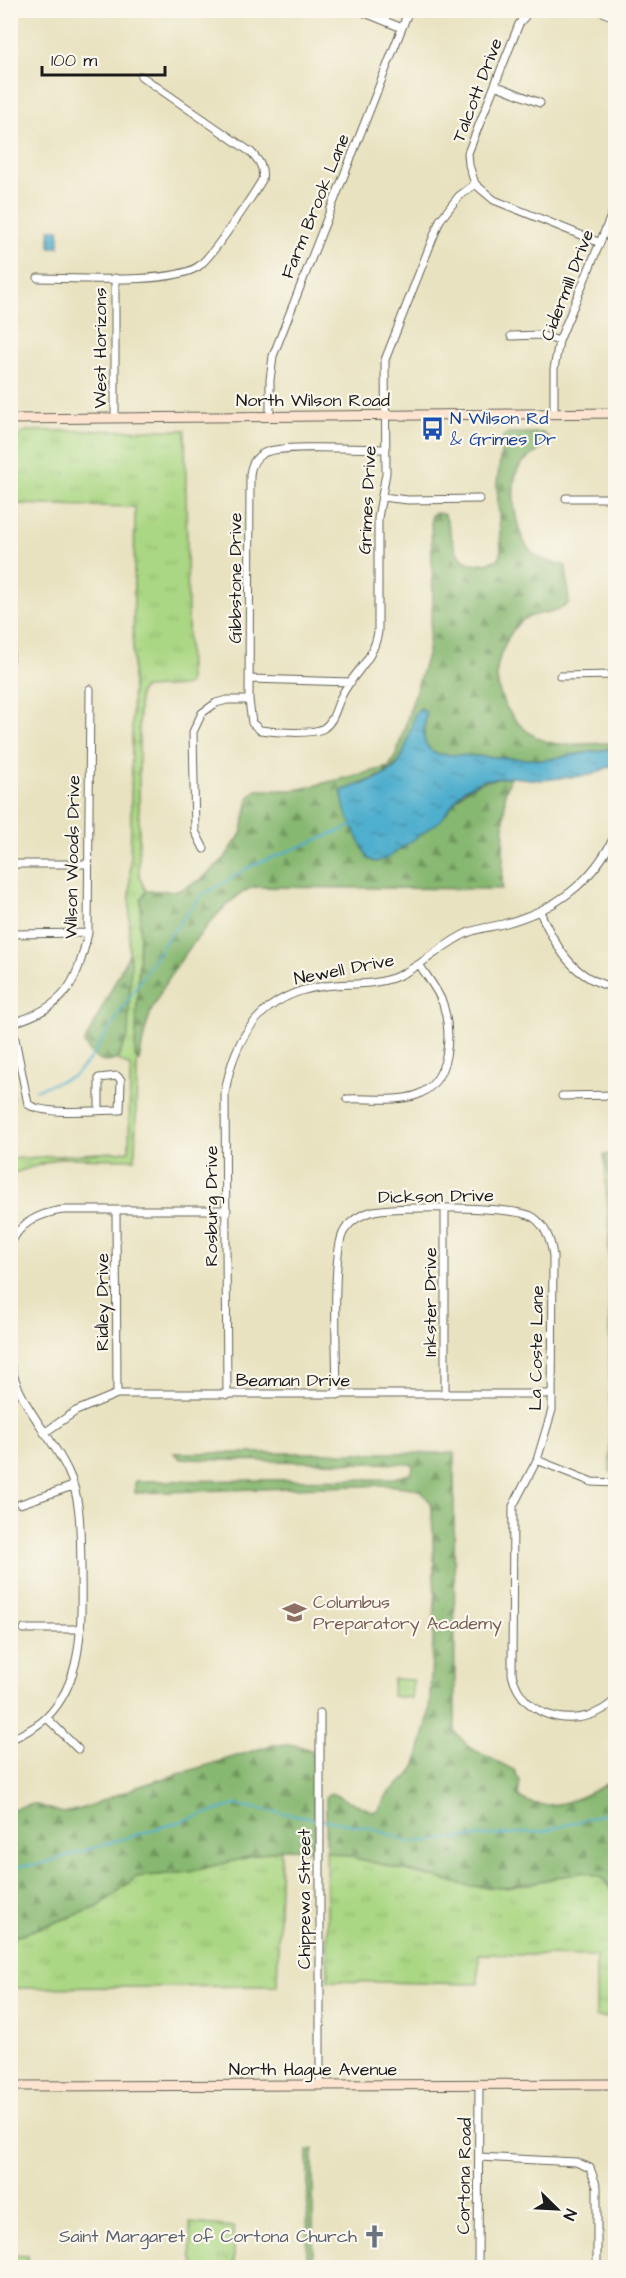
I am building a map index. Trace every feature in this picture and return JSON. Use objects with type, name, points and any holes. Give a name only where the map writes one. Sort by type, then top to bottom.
[{"type":"main road","name":"North Wilson Road","points":[[10,419],[615,413]]},
{"type":"main road","name":"North Hague Avenue","points":[[10,2086],[615,2084]]},
{"type":"street","points":[[358,10],[402,28]]},
{"type":"street","name":"Farm Brook Lane","points":[[270,417],[270,380],[273,356],[409,10]]},
{"type":"street","name":"Talcott Drive","points":[[475,184],[468,153],[519,24],[530,10]]},
{"type":"street","points":[[598,10],[615,18]]},
{"type":"street","points":[[38,278],[115,278],[185,273],[199,266],[258,186],[263,173],[260,162],[252,153],[141,76]]},
{"type":"street","points":[[495,85],[540,103]]},
{"type":"street","points":[[475,184],[494,200],[598,242]]},
{"type":"street","name":"Grimes Drive","points":[[249,700],[252,723],[260,730],[316,731],[330,721],[351,682],[367,663],[378,632],[378,518],[386,449],[385,360],[440,220],[459,196],[475,184]]},
{"type":"street","name":"Cidermill Drive","points":[[554,414],[554,369],[559,341],[615,204]]},
{"type":"street","name":"West Horizons","points":[[115,278],[115,418]]},
{"type":"street","points":[[511,336],[540,335],[559,341]]},
{"type":"street","name":"Gibbstone Drive","points":[[249,700],[250,475],[258,457],[276,448],[386,449]]},
{"type":"street","points":[[381,497],[408,500],[479,499]]},
{"type":"street","points":[[566,498],[615,498]]},
{"type":"street","points":[[10,650],[10,658]]},
{"type":"street","points":[[560,676],[615,675]]},
{"type":"street","points":[[250,679],[303,678],[351,682]]},
{"type":"street","name":"Wilson Woods Drive","points":[[11,1024],[62,998],[70,988],[88,933],[90,689]]},
{"type":"street","points":[[204,849],[195,831],[193,732],[202,713],[216,703],[227,700],[249,700]]},
{"type":"street","name":"Newell Drive","points":[[252,1023],[273,1004],[293,993],[311,988],[368,984],[392,978],[468,933],[540,912],[562,901],[598,867],[613,847],[615,833]]},
{"type":"street","points":[[10,864],[88,864]]},
{"type":"street","points":[[540,912],[553,940],[572,967],[594,981],[615,988]]},
{"type":"street","points":[[10,934],[88,933]]},
{"type":"street","points":[[347,1099],[415,1095],[429,1087],[440,1075],[445,1062],[445,1014],[438,993],[419,964]]},
{"type":"street","name":"Rosburg Drive","points":[[227,1395],[225,1093],[233,1056],[252,1023]]},
{"type":"street","points":[[11,1024],[16,1035],[21,1081],[28,1104],[39,1110],[99,1110],[120,1110],[121,1080],[117,1076],[99,1078],[99,1110]]},
{"type":"street","points":[[562,1096],[615,1095]]},
{"type":"street","name":"Dickson Drive","points":[[337,1395],[337,1256],[343,1233],[360,1216],[373,1211],[445,1209],[519,1212],[536,1220],[548,1234]]},
{"type":"street","name":"Inkster Drive","points":[[445,1209],[446,1395]]},
{"type":"street","points":[[10,1248],[19,1231],[45,1213],[116,1210],[227,1210]]},
{"type":"street","name":"Ridley Drive","points":[[116,1210],[117,1394]]},
{"type":"street","name":"La Coste Lane","points":[[548,1234],[553,1256],[552,1395],[549,1426],[537,1460],[513,1506],[512,1674],[519,1695],[526,1704],[543,1714],[582,1716],[604,1709],[615,1700]]},
{"type":"street","points":[[10,1362],[16,1386],[26,1406],[69,1472],[74,1486],[80,1529],[81,1629],[72,1675],[47,1718],[10,1740]]},
{"type":"street","name":"Beaman Drive","points":[[44,1433],[76,1411],[117,1394],[552,1395]]},
{"type":"street","points":[[537,1460],[592,1482],[615,1483]]},
{"type":"street","points":[[20,1504],[74,1486]]},
{"type":"street","points":[[24,1629],[81,1629]]},
{"type":"street","name":"Chippewa Street","points":[[320,1713],[320,2085]]},
{"type":"street","points":[[47,1718],[78,1749]]},
{"type":"street","name":"Cortona Road","points":[[478,2268],[479,2085]]},
{"type":"street","points":[[479,2157],[576,2162],[590,2168],[597,2187],[597,2268]]},
{"type":"green space","points":[[185,430],[189,683],[184,686],[144,688],[139,694],[139,876],[146,891],[141,900],[135,1159],[60,1158],[11,1174],[11,1159],[129,1151],[130,1067],[117,1059],[128,1036],[135,507],[14,504],[15,445],[18,437],[26,431]]},
{"type":"green space","points":[[508,433],[542,433],[549,438],[542,448],[524,461],[517,471],[514,503],[519,528],[528,548],[542,559],[566,566],[569,603],[556,610],[528,617],[516,626],[502,650],[498,665],[497,677],[502,699],[514,719],[531,734],[541,739],[566,745],[612,743],[615,748],[543,760],[436,754],[425,741],[426,713],[421,708],[408,744],[396,764],[377,777],[341,791],[441,820],[456,800],[469,788],[486,781],[511,777],[505,793],[502,889],[253,887],[226,906],[184,955],[172,973],[152,1010],[139,1061],[135,1057],[141,900],[146,891],[178,891],[200,880],[224,859],[241,834],[250,796],[257,790],[296,790],[389,767],[396,755],[428,652],[433,599],[431,515],[437,513],[445,515],[455,548],[465,561],[474,564],[499,559],[501,550],[497,484],[503,437]]},
{"type":"green space","points":[[129,954],[131,960],[128,1036],[117,1059],[106,1062],[98,1060],[84,1044]]},
{"type":"green space","points":[[604,1155],[616,1155],[615,1473],[610,1472],[609,1226]]},
{"type":"green space","points":[[604,1155],[615,1155],[615,1198]]},
{"type":"green space","points":[[174,1453],[454,1453],[455,1732],[470,1748],[514,1770],[520,1781],[518,1796],[529,1802],[555,1805],[568,1802],[593,1792],[615,1779],[615,1895],[602,1877],[584,1872],[506,1888],[470,1886],[326,1851],[326,1796],[331,1793],[374,1812],[379,1810],[388,1793],[409,1776],[416,1765],[429,1715],[435,1603],[432,1508],[420,1491],[409,1487],[387,1485],[135,1493],[135,1481],[390,1479],[410,1474],[413,1468],[412,1464],[181,1459]]},
{"type":"green space","points":[[393,1679],[413,1680],[411,1698],[392,1696]]},
{"type":"green space","points":[[272,1745],[296,1745],[313,1751],[315,1850],[281,1849],[189,1872],[136,1877],[98,1907],[11,1938],[11,1809],[34,1804],[63,1813],[81,1809],[137,1787]]},
{"type":"green space","points":[[281,1849],[277,1986],[11,1988],[11,1938],[98,1907],[136,1877],[189,1872]]},
{"type":"green space","points":[[326,1851],[470,1886],[506,1888],[584,1872],[602,1877],[615,1895],[615,2018],[596,2017],[596,1956],[479,1954],[478,1984],[328,1981]]},
{"type":"green space","points":[[313,2149],[313,2267],[307,2268],[308,2151]]},
{"type":"green space","points":[[190,2223],[234,2227],[234,2267],[196,2267],[191,2256]]},
{"type":"green space","points":[[11,2255],[28,2256],[29,2267],[11,2267]]},
{"type":"water","points":[[50,229],[59,229],[59,247],[50,247]]},
{"type":"water","points":[[421,708],[426,713],[425,741],[436,754],[543,760],[615,748],[615,764],[591,775],[541,780],[511,777],[483,780],[463,790],[441,820],[386,859],[375,862],[368,859],[345,810],[341,791],[376,779],[395,767],[401,759],[415,713]]},
{"type":"waterway","points":[[35,1090],[74,1076],[90,1059],[167,939],[201,896],[253,865],[355,825]]},
{"type":"waterway","points":[[10,1099],[14,1098]]},
{"type":"waterway","points":[[10,1867],[40,1864],[235,1805],[371,1828],[410,1842],[545,1831],[611,1812],[616,1808]]},
{"type":"place","name":"N Wilson Rd & Grimes Dr","points":[[432,428]]},
{"type":"place","name":"Columbus Preparatory Academy","points":[[295,1612]]},
{"type":"place","name":"Saint Margaret of Cortona Church","points":[[375,2236]]}]
